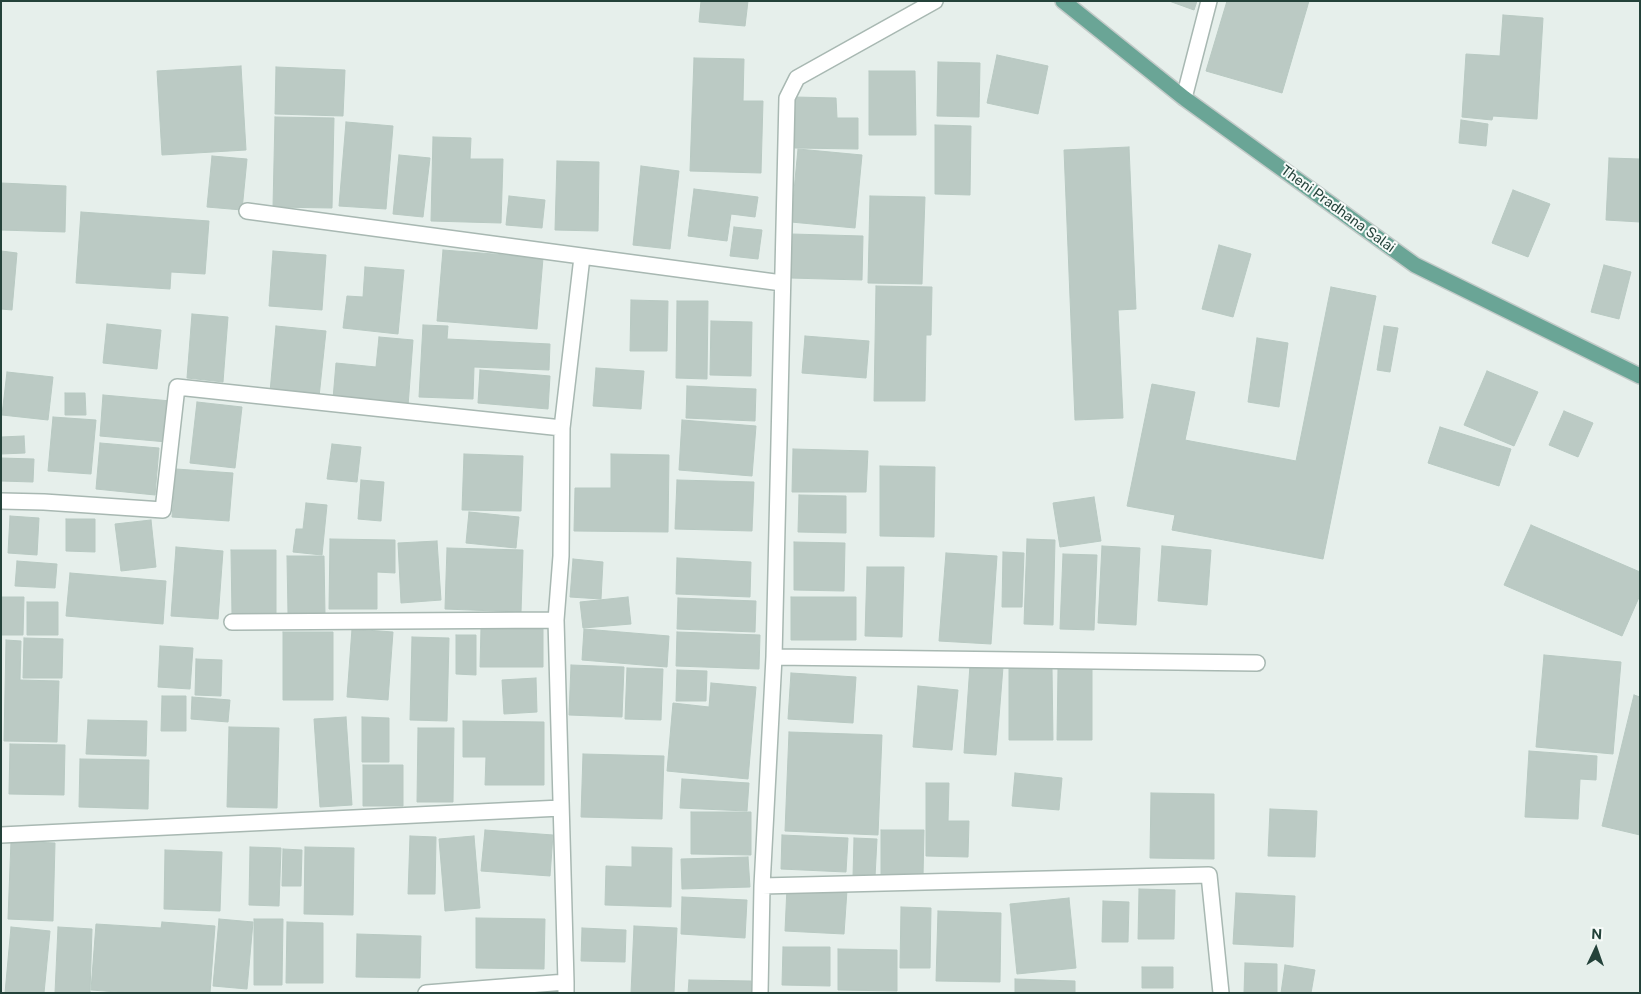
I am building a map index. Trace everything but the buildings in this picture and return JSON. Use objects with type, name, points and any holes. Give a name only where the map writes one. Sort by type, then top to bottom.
[{"type":"main road","name":"Theni Pradhana Salai","points":[[1063,1],[1184,98],[1415,264],[1640,376]]},
{"type":"street","points":[[760,993],[762,886],[774,656],[787,98],[797,78],[935,1]]},
{"type":"street","points":[[1184,98],[1209,1]]},
{"type":"street","points":[[247,211],[782,283]]},
{"type":"street","points":[[426,993],[566,987],[556,620],[561,556],[562,428],[582,257]]},
{"type":"street","points":[[1,501],[163,510],[177,388],[562,428]]},
{"type":"street","points":[[232,622],[556,620]]},
{"type":"street","points":[[774,656],[1257,663]]},
{"type":"street","points":[[1,835],[561,808]]},
{"type":"street","points":[[762,886],[1210,875],[1221,993]]}]
